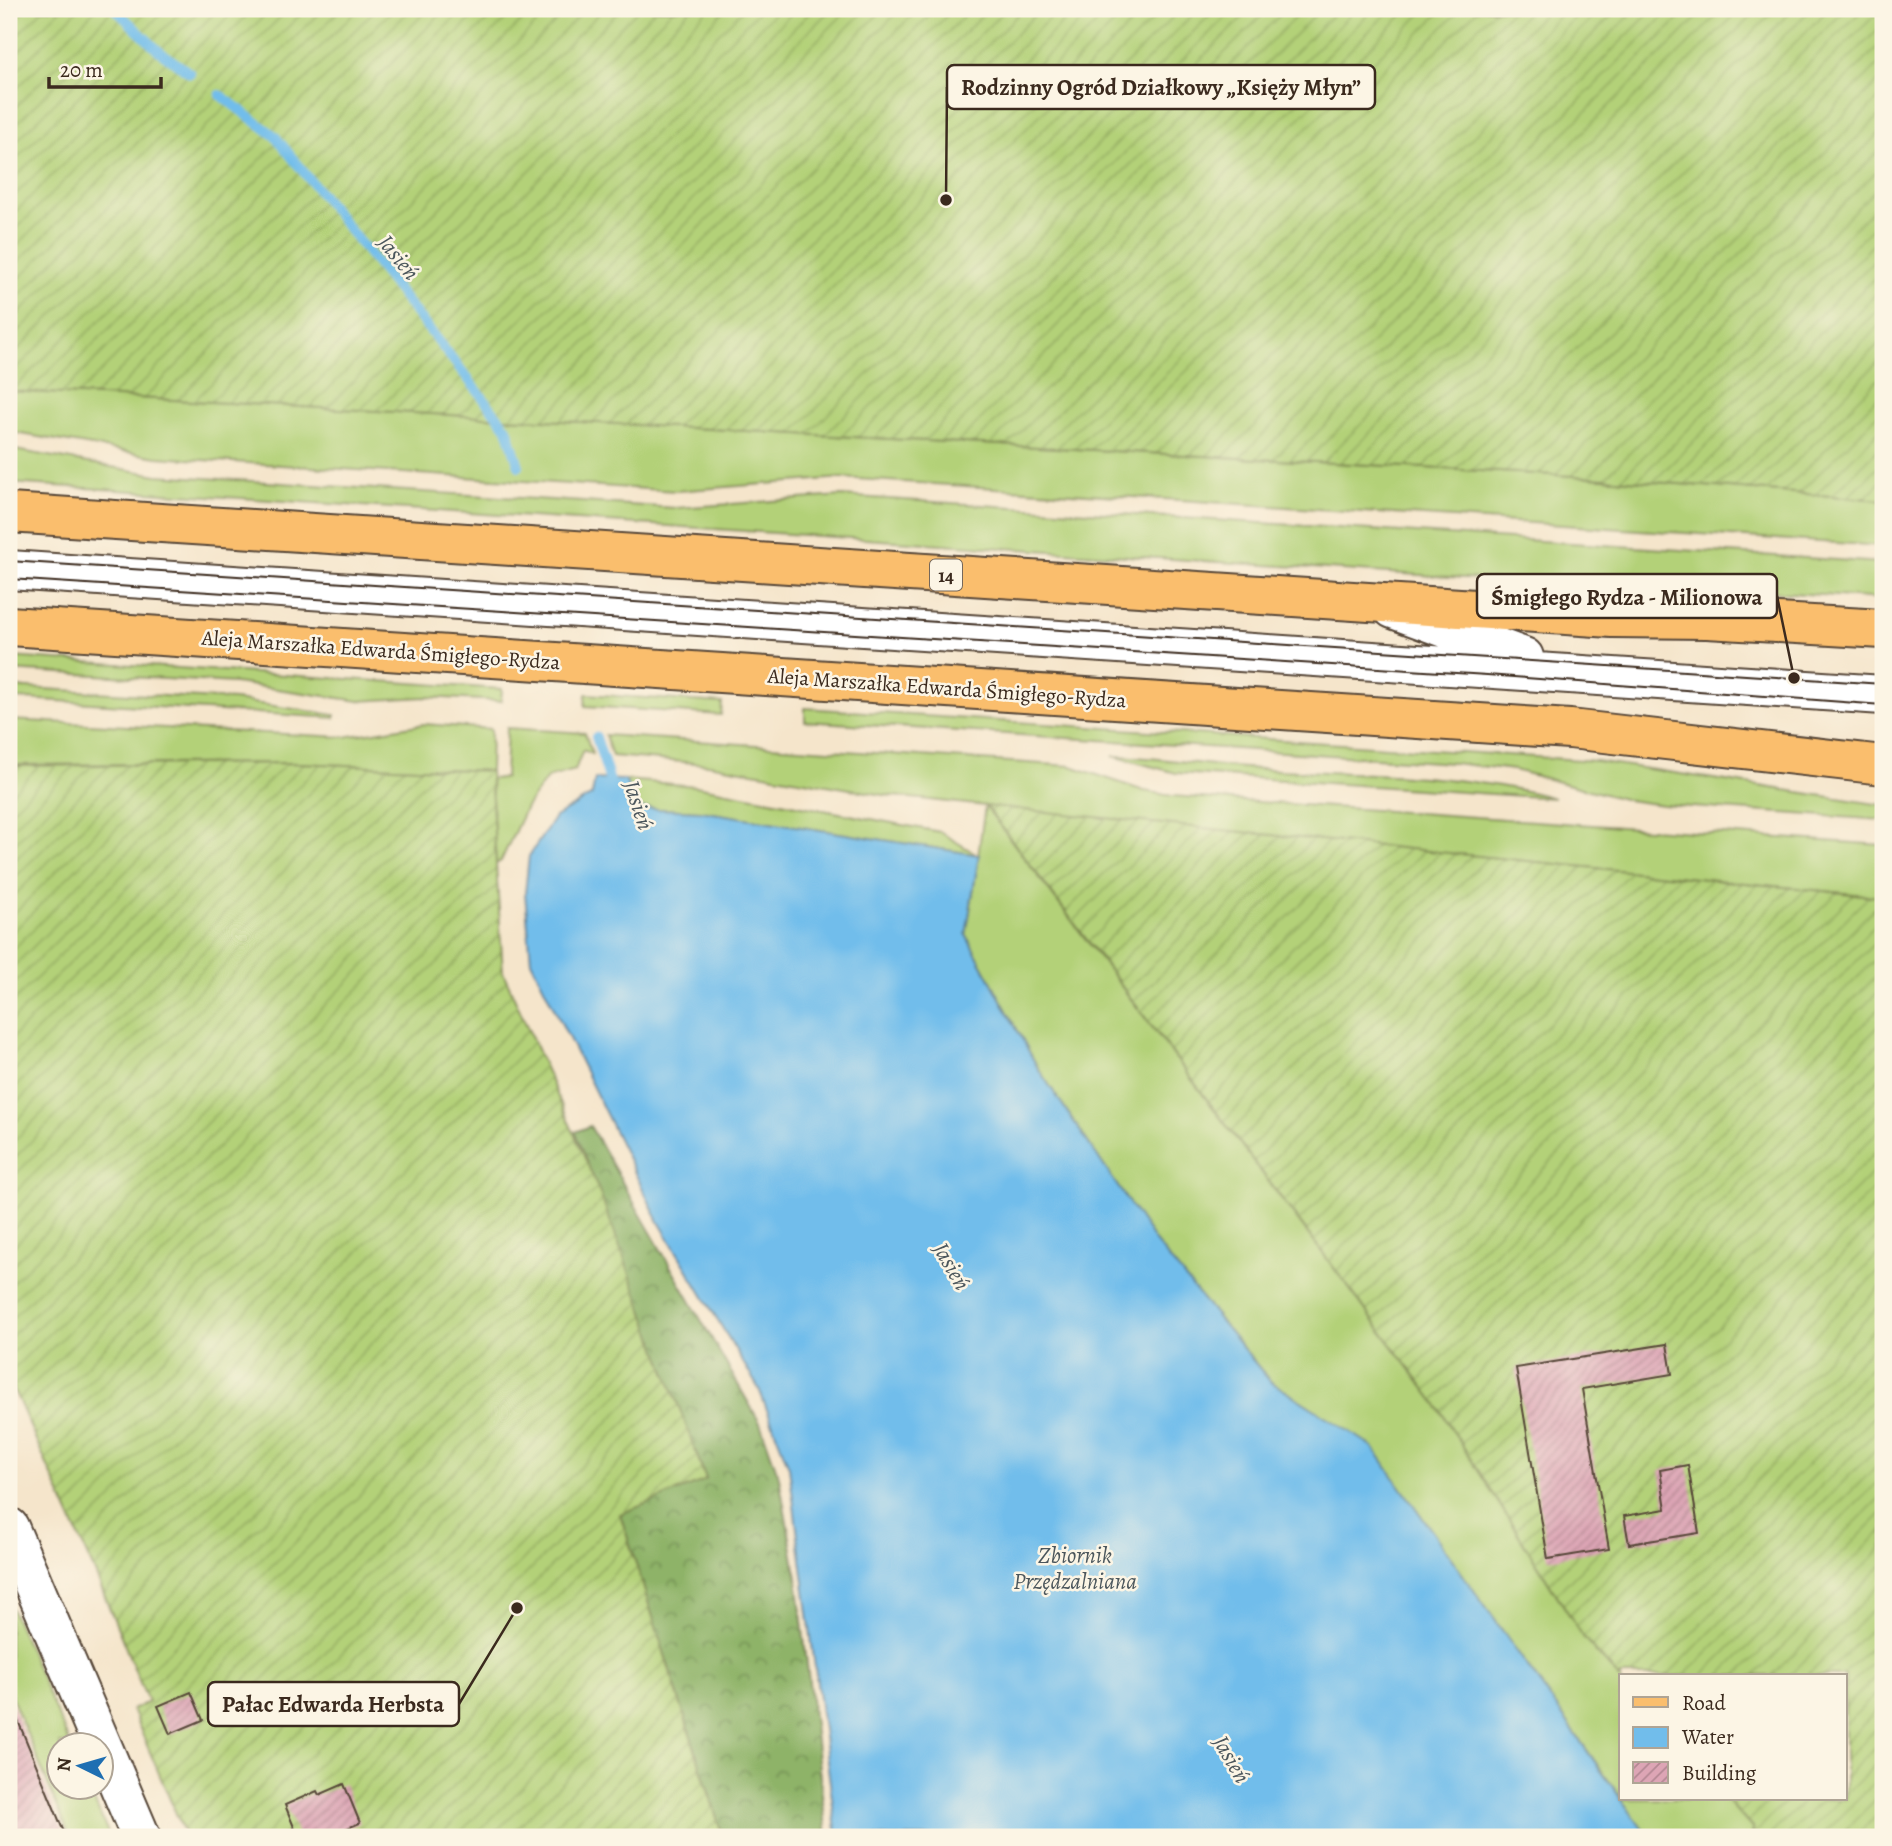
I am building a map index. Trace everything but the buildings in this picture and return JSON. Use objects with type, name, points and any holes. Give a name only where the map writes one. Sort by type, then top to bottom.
[{"type":"main road","name":"14","points":[[9,513],[1612,618],[1731,620],[1883,629]]},
{"type":"main road","name":"Aleja Marszałka Edwarda Śmigłego-Rydza","points":[[9,626],[1570,729],[1883,765]]},
{"type":"street","points":[[9,570],[1883,695]]},
{"type":"street","points":[[1368,602],[1409,614],[1531,660],[1576,673]]},
{"type":"street","points":[[9,1527],[141,1837]]},
{"type":"green space","points":[[9,9],[1883,9],[1883,500],[1591,477],[9,391]]},
{"type":"green space","points":[[9,391],[1591,477],[1883,500],[1883,546],[842,478],[676,491],[157,457],[9,432]]},
{"type":"green space","points":[[9,449],[157,475],[676,508],[841,496],[1883,563],[1883,599],[1730,589],[1632,589],[9,483]]},
{"type":"green space","points":[[9,657],[502,689],[501,701],[425,697],[359,701],[235,683],[9,670]]},
{"type":"green space","points":[[9,687],[234,700],[335,715],[335,718],[9,698]]},
{"type":"green space","points":[[586,694],[722,703],[721,715],[585,706]]},
{"type":"green space","points":[[805,708],[1596,761],[1883,805],[1883,820],[1663,805],[1627,800],[1514,770],[1453,763],[805,721]]},
{"type":"green space","points":[[9,720],[344,737],[424,724],[491,729],[490,771],[297,763],[9,765]]},
{"type":"green space","points":[[507,728],[585,733],[592,754],[583,750],[575,770],[547,778],[526,807],[501,861],[496,864],[491,779],[505,778]]},
{"type":"green space","points":[[605,735],[1071,766],[1144,791],[1172,796],[1883,845],[1883,897],[986,807],[1435,1402],[1584,1638],[1619,1678],[1619,1795],[1372,1447],[1270,1381],[1156,1243],[1039,1070],[966,935],[985,806],[884,795],[708,764],[612,756]]},
{"type":"green space","points":[[1113,756],[1244,768],[1446,779],[1482,783],[1554,798],[1176,773]]},
{"type":"green space","points":[[297,763],[490,771],[503,972],[598,1188],[706,1480],[620,1514],[723,1837],[186,1837],[132,1710],[148,1702],[96,1575],[9,1379],[9,766]]},
{"type":"green space","points":[[625,780],[696,786],[940,832],[978,855],[700,811],[638,808]]},
{"type":"green space","points":[[986,806],[1883,897],[1883,1837],[1753,1837],[1752,1828],[1727,1800],[1846,1800],[1846,1674],[1619,1674],[1619,1678],[1584,1638],[1435,1402]]},
{"type":"green space","points":[[590,1126],[760,1423],[779,1477],[797,1578],[827,1837],[723,1837],[620,1514],[706,1479],[575,1132]]},
{"type":"green space","points":[[9,1603],[64,1730],[46,1730],[46,1780],[9,1691]]},
{"type":"green space","points":[[55,1800],[94,1800],[110,1837],[70,1837]]},
{"type":"green space","points":[[1622,1800],[1727,1800],[1752,1828],[1753,1837],[1648,1837]]},
{"type":"water","name":"Zbiornik Przędzalniana","points":[[595,779],[625,780],[638,808],[700,811],[979,855],[966,935],[1039,1070],[1156,1243],[1270,1381],[1372,1446],[1619,1796],[1619,1800],[1622,1800],[1648,1837],[837,1837],[789,1467],[759,1389],[659,1222],[531,961],[525,893],[529,856],[555,817],[592,795]]},
{"type":"waterway","name":"Jasień","points":[[115,9],[159,51],[190,73]]},
{"type":"waterway","name":"Jasień","points":[[220,95],[275,136],[507,428],[519,466]]},
{"type":"waterway","name":"Jasień","points":[[596,737],[613,791]]},
{"type":"tram line","points":[[9,561],[1883,684]]},
{"type":"tram line","points":[[9,579],[1487,675],[1883,705]]},
{"type":"place","name":"Rodzinny Ogród Działkowy „Księży Młyn”","points":[[946,200]]},
{"type":"place","name":"Śmigłego Rydza - Milionowa","points":[[1794,678]]},
{"type":"place","name":"Pałac Edwarda Herbsta","points":[[517,1608]]}]
